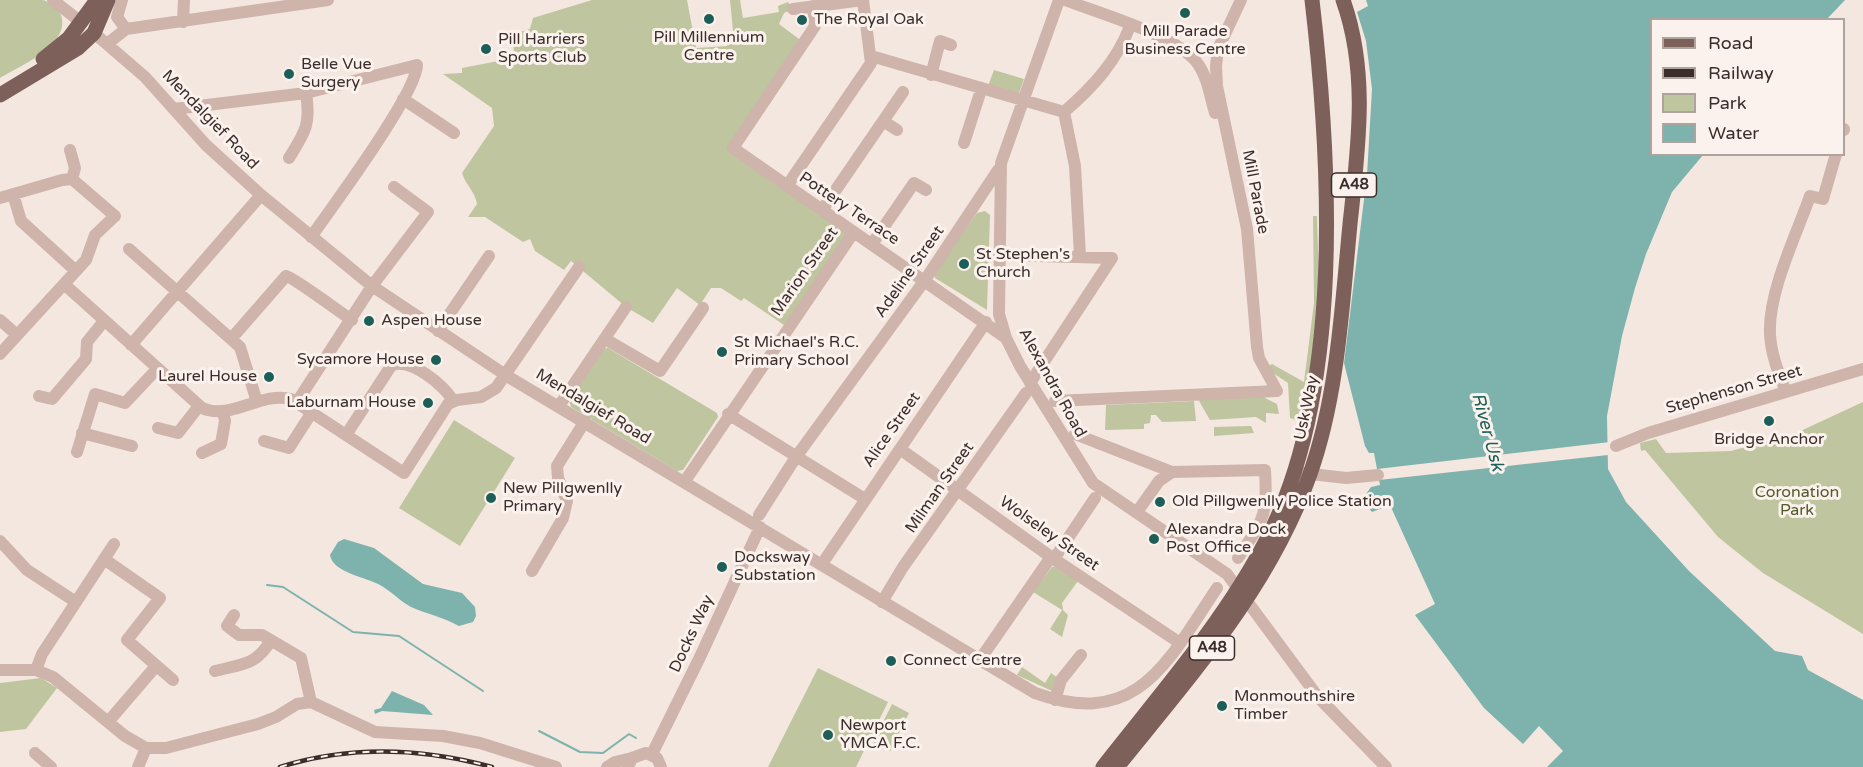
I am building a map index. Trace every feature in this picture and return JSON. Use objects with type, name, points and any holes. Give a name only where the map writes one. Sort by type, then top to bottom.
[{"type":"main road","points":[[0,95],[78,48],[88,28],[97,0]]},
{"type":"main road","points":[[0,86],[88,28],[108,0]]},
{"type":"main road","name":"Usk Way","points":[[1103,767],[1239,587],[1268,538],[1293,471],[1308,420],[1318,368],[1323,320],[1325,147],[1320,74],[1311,0]]},
{"type":"main road","name":"Usk Way","points":[[1117,767],[1247,601],[1279,544],[1310,474],[1334,370],[1360,118],[1359,70],[1351,27],[1342,0]]},
{"type":"street","name":"Mendalgief Road","points":[[53,0],[146,77],[206,145],[261,195],[372,286],[507,375],[685,481],[760,521],[882,602],[979,661],[1055,700],[1080,705],[1096,704],[1123,698],[1135,691],[1156,672],[1179,643]]},
{"type":"street","points":[[122,0],[117,17],[126,29]]},
{"type":"street","points":[[183,22],[184,0]]},
{"type":"street","points":[[107,44],[126,29],[328,0]]},
{"type":"street","points":[[787,186],[871,63],[863,0],[793,9]]},
{"type":"street","name":"Alexandra Road","points":[[1059,0],[1001,164],[999,314],[1006,338],[1028,388],[1093,483],[1227,574],[1239,587],[1318,697],[1334,710],[1386,767]]},
{"type":"street","points":[[1065,0],[1168,40],[1197,62],[1204,74],[1215,113]]},
{"type":"street","name":"Mill Parade","points":[[1055,400],[1277,391],[1259,358],[1247,229],[1217,86],[1218,49],[1241,0]]},
{"type":"street","name":"Pottery Terrace","points":[[813,6],[815,26],[733,148],[1006,338]]},
{"type":"street","points":[[1064,112],[1079,99],[1121,50],[1130,26]]},
{"type":"street","points":[[931,75],[940,41],[951,45]]},
{"type":"street","points":[[871,56],[981,90],[1064,112]]},
{"type":"street","points":[[174,109],[306,93],[417,65],[417,73],[403,99],[311,237]]},
{"type":"street","points":[[964,143],[981,90]]},
{"type":"street","points":[[822,210],[903,92]]},
{"type":"street","points":[[289,158],[308,128],[306,93]]},
{"type":"street","points":[[403,99],[454,133]]},
{"type":"street","points":[[999,255],[1080,255],[1075,166],[1064,112]]},
{"type":"street","points":[[883,121],[897,130]]},
{"type":"street","points":[[70,150],[75,168],[72,179]]},
{"type":"street","points":[[1786,392],[1772,352],[1770,333],[1773,304],[1810,196],[1823,199],[1835,156]]},
{"type":"street","name":"Adeline Street","points":[[760,521],[796,457],[925,280],[990,185],[1001,164]]},
{"type":"street","points":[[0,198],[72,179]]},
{"type":"street","points":[[0,354],[86,260],[95,235],[115,216],[72,179]]},
{"type":"street","points":[[872,244],[914,183],[926,190]]},
{"type":"street","points":[[297,402],[372,286],[428,212],[394,187]]},
{"type":"street","points":[[13,194],[21,221],[76,271]]},
{"type":"street","points":[[131,345],[261,195]]},
{"type":"street","name":"Marion Street","points":[[685,481],[728,414],[854,232]]},
{"type":"street","points":[[129,249],[243,352],[257,402]]},
{"type":"street","name":"Milman Street","points":[[882,602],[903,567],[959,491],[1028,388],[1112,258],[1080,255]]},
{"type":"street","points":[[438,331],[489,256]]},
{"type":"street","points":[[64,284],[157,369],[209,411],[223,411],[277,397],[297,402],[404,473],[445,408],[453,401],[485,395],[507,375],[579,267]]},
{"type":"street","points":[[231,339],[286,276],[293,277],[311,294],[352,320]]},
{"type":"street","points":[[559,406],[626,308]]},
{"type":"street","points":[[605,339],[660,371],[703,308]]},
{"type":"street","points":[[0,320],[17,335]]},
{"type":"street","points":[[39,396],[52,399],[86,359],[87,342],[104,321]]},
{"type":"street","name":"Alice Street","points":[[826,558],[986,322]]},
{"type":"street","points":[[346,435],[391,366],[396,362],[405,362],[442,386],[453,401]]},
{"type":"street","points":[[76,452],[95,394],[125,403],[157,369]]},
{"type":"street","name":"Stephenson Street","points":[[1616,446],[1648,433],[1863,369]]},
{"type":"street","points":[[158,428],[178,433],[199,405]]},
{"type":"street","points":[[202,453],[221,444],[225,421],[223,411]]},
{"type":"street","points":[[264,441],[289,448],[312,412]]},
{"type":"street","points":[[728,414],[865,499]]},
{"type":"street","points":[[532,571],[563,518],[567,501],[558,478],[557,466],[585,421]]},
{"type":"street","points":[[82,433],[132,446]]},
{"type":"street","points":[[1075,434],[1172,472],[1265,470],[1267,505],[1262,522],[1238,558]]},
{"type":"street","name":"Wolseley Street","points":[[900,449],[1052,558],[1179,643]]},
{"type":"street","points":[[1293,471],[1346,478],[1378,475]]},
{"type":"street","points":[[1137,512],[1159,481],[1172,472]]},
{"type":"street","points":[[979,661],[1095,498]]},
{"type":"street","name":"Docks Way","points":[[652,754],[715,627],[760,521]]},
{"type":"street","points":[[0,541],[27,570],[76,602]]},
{"type":"street","points":[[36,670],[42,654],[114,544]]},
{"type":"street","points":[[104,559],[160,598],[127,640],[173,680]]},
{"type":"street","points":[[1179,643],[1217,588]]},
{"type":"street","points":[[234,615],[227,626],[239,636],[256,634],[301,658],[311,702]]},
{"type":"street","points":[[215,671],[256,660],[263,655],[271,640]]},
{"type":"street","points":[[1055,700],[1060,680],[1081,655]]},
{"type":"street","points":[[108,722],[156,666]]},
{"type":"street","points":[[0,670],[36,670],[53,677],[132,741],[146,748],[166,748],[258,724],[297,705],[311,702],[375,732],[443,736],[472,741],[509,750],[556,767]]},
{"type":"street","points":[[138,767],[146,748]]},
{"type":"street","points":[[34,753],[51,767]]},
{"type":"street","points":[[607,767],[615,762],[630,762],[643,753],[652,754],[661,767]]},
{"type":"green space","points":[[0,0],[43,0],[60,13],[62,26],[58,36],[42,53],[0,78]]},
{"type":"green space","points":[[592,0],[687,0],[696,48],[727,46],[733,31],[730,0],[740,0],[743,18],[779,12],[778,6],[788,2],[793,9],[784,13],[779,24],[803,42],[733,148],[854,232],[787,327],[744,298],[741,301],[721,288],[711,288],[700,305],[677,288],[653,323],[626,307],[571,261],[564,270],[535,251],[530,239],[523,242],[485,217],[468,217],[477,204],[462,173],[494,126],[492,108],[443,74],[462,73],[462,68],[514,58],[513,34],[530,29],[533,18]]},
{"type":"green space","points":[[994,70],[1024,79],[1018,96],[988,86]]},
{"type":"green space","points":[[985,211],[990,215],[987,310],[935,278],[934,273],[977,213]]},
{"type":"green space","points":[[1313,216],[1317,216],[1319,287],[1315,350],[1301,426],[1298,425],[1299,421],[1290,418],[1288,383],[1273,373],[1268,366],[1272,364],[1304,382],[1314,303]]},
{"type":"green space","points":[[608,348],[717,413],[718,417],[683,470],[677,471],[571,407],[569,400],[602,349]]},
{"type":"green space","points":[[1261,396],[1277,404],[1279,414],[1266,413],[1266,423],[1256,417],[1210,420],[1199,401],[1201,397]]},
{"type":"green space","points":[[1194,401],[1196,421],[1162,422],[1156,415],[1151,415],[1150,423],[1144,424],[1144,429],[1105,430],[1106,405]]},
{"type":"green space","name":"Coronation Park","points":[[1863,402],[1863,634],[1763,573],[1718,537],[1645,450],[1641,451],[1640,443],[1656,439],[1666,453],[1731,451],[1794,434]]},
{"type":"green space","points":[[454,420],[515,458],[460,546],[399,508]]},
{"type":"green space","points":[[1251,426],[1254,433],[1214,436],[1214,427]]},
{"type":"green space","points":[[1056,566],[1078,581],[1062,603],[1063,610],[1068,615],[1062,637],[1050,629],[1062,610],[1033,592],[1052,567]]},
{"type":"green space","points":[[1022,667],[1045,683],[1051,673],[1061,680],[1052,691],[1017,675]]},
{"type":"green space","name":"Newport YMCA F.C.","points":[[818,668],[888,702],[856,767],[768,767]]},
{"type":"green space","points":[[41,678],[57,688],[26,729],[0,732],[0,683]]},
{"type":"green space","points":[[892,704],[909,713],[890,751],[873,742]]},
{"type":"water","name":"River Usk","points":[[1366,0],[1845,0],[1828,18],[1650,18],[1650,156],[1702,156],[1672,192],[1646,254],[1635,288],[1622,336],[1607,416],[1608,469],[1626,502],[1689,571],[1775,651],[1802,656],[1808,670],[1863,700],[1863,767],[1547,767],[1563,751],[1539,726],[1523,744],[1484,708],[1415,615],[1435,604],[1390,505],[1372,512],[1367,506],[1361,507],[1361,501],[1371,487],[1380,485],[1374,453],[1369,453],[1365,446],[1344,363],[1367,175],[1372,89],[1366,41],[1357,12],[1368,6]]},
{"type":"water","points":[[344,539],[374,548],[423,584],[462,593],[475,607],[476,616],[473,622],[459,626],[407,605],[380,585],[343,570],[332,561],[330,555],[338,542]]},
{"type":"water","points":[[392,691],[424,705],[433,715],[382,711],[375,714],[374,710],[381,708]]},
{"type":"pier","points":[[1610,442],[1611,454],[1608,455],[1379,480],[1377,469]]},
{"type":"waterway","points":[[267,585],[283,587],[353,632],[399,636],[483,691]]},
{"type":"waterway","points":[[539,731],[580,752],[603,753],[629,734],[636,738]]},
{"type":"railway","points":[[280,767],[306,760],[359,752],[413,753],[492,767]]},
{"type":"place","name":"Mill Parade Business Centre","points":[[1185,13]]},
{"type":"place","name":"Pill Millennium Centre","points":[[709,19]]},
{"type":"place","name":"The Royal Oak","points":[[802,20]]},
{"type":"place","name":"Pill Harriers Sports Club","points":[[486,49]]},
{"type":"place","name":"Belle Vue Surgery","points":[[289,74]]},
{"type":"place","name":"St Stephen's Church","points":[[964,264]]},
{"type":"place","name":"Aspen House","points":[[369,321]]},
{"type":"place","name":"St Michael's R.C. Primary School","points":[[722,352]]},
{"type":"place","name":"Sycamore House","points":[[436,360]]},
{"type":"place","name":"Laurel House","points":[[269,377]]},
{"type":"place","name":"Laburnam House","points":[[428,403]]},
{"type":"place","name":"Bridge Anchor","points":[[1769,421]]},
{"type":"place","name":"New Pillgwenlly Primary","points":[[491,498]]},
{"type":"place","name":"Old Pillgwenlly Police Station","points":[[1160,502]]},
{"type":"place","name":"Alexandra Dock Post Office","points":[[1154,539]]},
{"type":"place","name":"Docksway Substation","points":[[722,567]]},
{"type":"place","name":"Connect Centre","points":[[891,661]]},
{"type":"place","name":"Monmouthshire Timber","points":[[1222,706]]},
{"type":"place","name":"Newport YMCA F.C.","points":[[828,735]]}]
